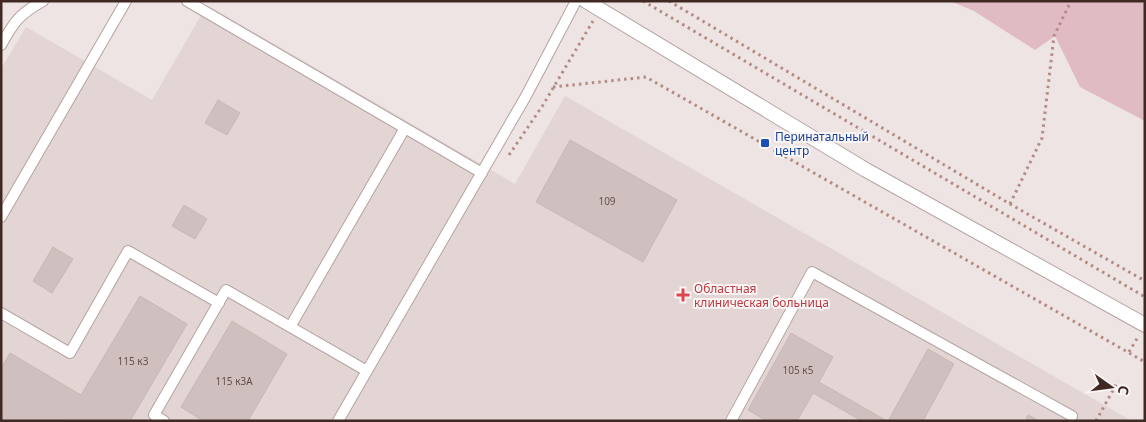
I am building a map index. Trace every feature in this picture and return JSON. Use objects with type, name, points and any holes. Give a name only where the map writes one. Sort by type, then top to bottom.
[{"type":"street","points":[[586,1],[866,170],[1145,325]]},
{"type":"lane","points":[[1,46],[16,21],[43,1]]},
{"type":"lane","points":[[1,217],[126,1]]},
{"type":"lane","points":[[187,1],[482,173]]},
{"type":"lane","points":[[338,421],[526,96],[576,1]]},
{"type":"lane","points":[[290,327],[405,128]]},
{"type":"lane","points":[[1,313],[70,353],[128,251],[219,303]]},
{"type":"lane","points":[[731,421],[812,272],[1074,419]]},
{"type":"lane","points":[[164,421],[154,415],[226,290],[367,372]]},
{"type":"path","points":[[643,1],[1145,297]]},
{"type":"path","points":[[669,1],[1010,204],[1145,281]]},
{"type":"path","points":[[1010,204],[1042,138],[1054,36],[1071,1]]},
{"type":"path","points":[[543,105],[600,10]]},
{"type":"path","points":[[553,87],[646,77],[1145,362]]},
{"type":"path","points":[[1096,421],[1118,381]]},
{"type":"shaded area","points":[[950,1],[1145,1],[1145,121],[1080,87],[1055,36],[1035,50],[974,11]]},
{"type":"shaded area","points":[[207,5],[515,184],[565,96],[1132,421],[1,421],[1,69],[26,27],[152,100]]},
{"type":"building","points":[[218,100],[240,113],[227,135],[205,123]]},
{"type":"building","points":[[570,140],[677,200],[643,262],[536,202]]},
{"type":"building","points":[[184,205],[207,219],[195,239],[172,226]]},
{"type":"building","points":[[53,247],[73,259],[52,293],[33,281]]},
{"type":"building","points":[[140,296],[187,324],[130,421],[1,420],[1,368],[10,353],[81,395]]},
{"type":"building","points":[[232,321],[287,354],[248,421],[203,421],[181,407]]},
{"type":"building","points":[[791,333],[833,357],[819,382],[887,421],[862,421],[813,393],[797,421],[767,421],[748,410]]},
{"type":"building","points":[[928,349],[954,364],[923,421],[888,421]]},
{"type":"building","points":[[1028,415],[1039,421],[1025,421]]},
{"type":"place","name":"Перинатальный центр","points":[[765,143]]},
{"type":"place","name":"Областная клиническая больница","points":[[683,295]]}]
